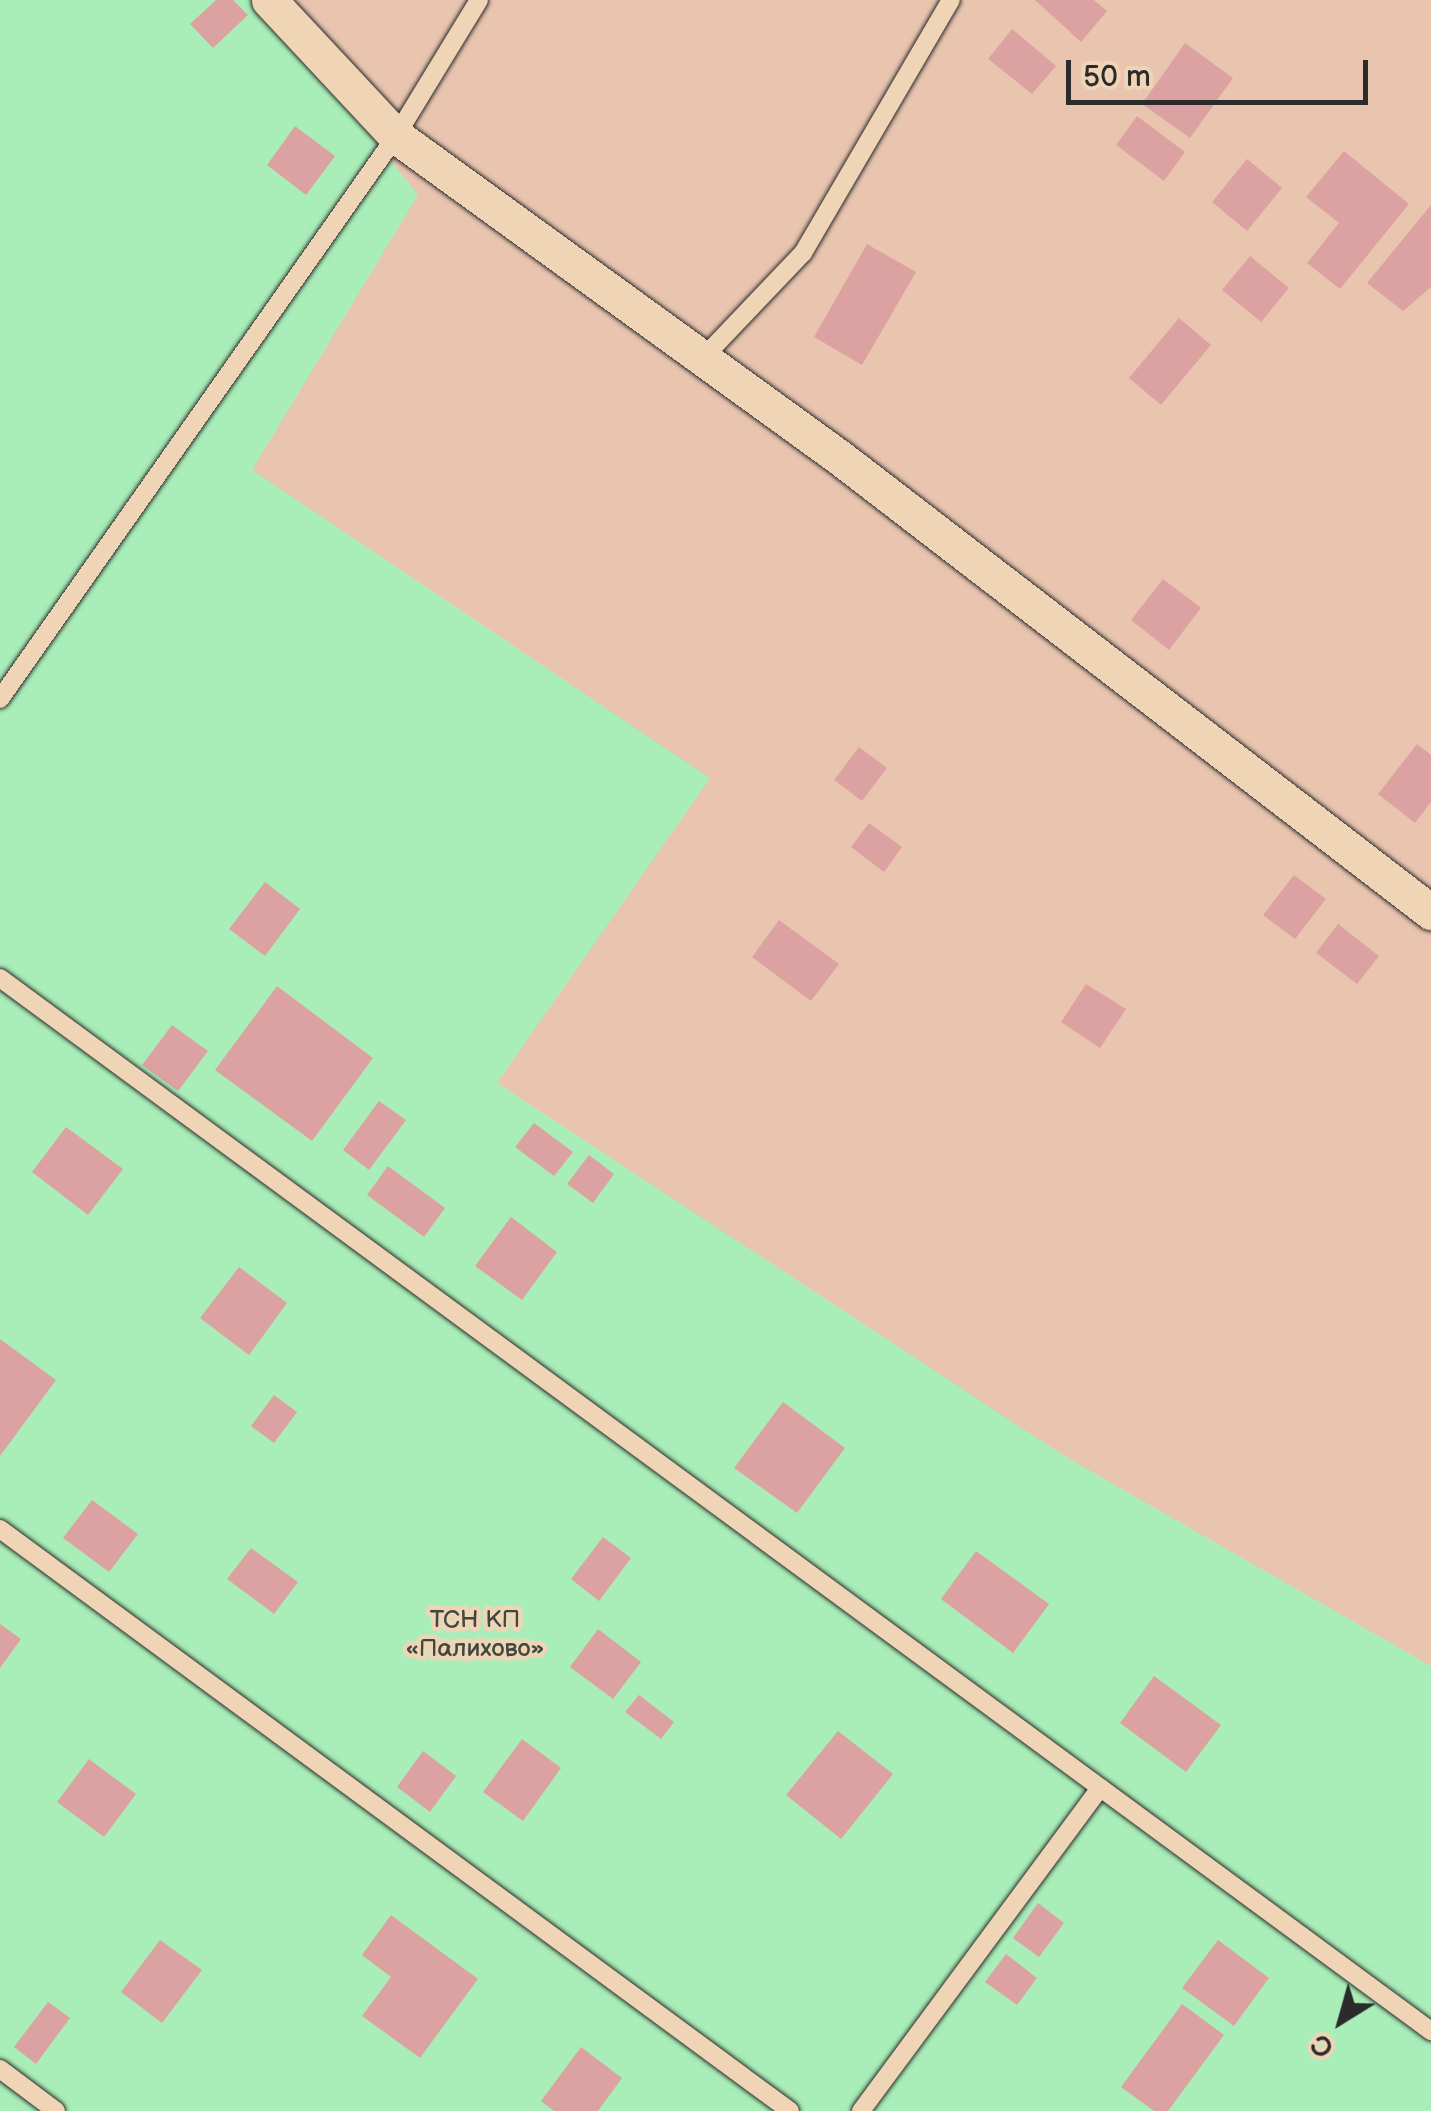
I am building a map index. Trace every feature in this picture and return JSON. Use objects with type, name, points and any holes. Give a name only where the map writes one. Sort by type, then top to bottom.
[{"type":"street","points":[[269,0],[396,136],[700,360],[1431,912]]},
{"type":"lane","points":[[0,699],[396,136],[480,0]]},
{"type":"lane","points":[[700,360],[803,252],[952,0]]},
{"type":"lane","points":[[0,978],[1431,2032]]},
{"type":"lane","points":[[0,1528],[790,2111]]},
{"type":"lane","points":[[861,2111],[1100,1788]]},
{"type":"lane","points":[[0,2069],[56,2111]]},
{"type":"green space","name":"ТСН КП «Палихово»","points":[[0,0],[265,0],[418,195],[252,470],[710,778],[497,1083],[1066,1457],[1431,1666],[1431,2111],[0,2111]]},
{"type":"building","points":[[216,0],[233,0],[248,15],[213,48],[190,24]]},
{"type":"building","points":[[1035,0],[1094,0],[1107,11],[1081,42]]},
{"type":"building","points":[[1012,29],[1056,66],[1032,94],[988,59]]},
{"type":"building","points":[[1185,43],[1233,78],[1190,138],[1142,104]]},
{"type":"building","points":[[1137,116],[1185,152],[1164,181],[1116,145]]},
{"type":"building","points":[[295,126],[335,156],[306,195],[267,165]]},
{"type":"building","points":[[1344,151],[1409,204],[1340,289],[1307,263],[1339,223],[1306,197]]},
{"type":"building","points":[[1247,159],[1282,188],[1247,231],[1212,202]]},
{"type":"building","points":[[1431,205],[1431,287],[1403,311],[1367,283]]},
{"type":"building","points":[[867,244],[916,272],[862,365],[814,337]]},
{"type":"building","points":[[1250,256],[1289,288],[1261,322],[1222,290]]},
{"type":"building","points":[[1179,318],[1211,345],[1161,405],[1129,378]]},
{"type":"building","points":[[1163,579],[1201,608],[1169,650],[1131,620]]},
{"type":"building","points":[[1417,744],[1431,755],[1431,802],[1415,823],[1378,794]]},
{"type":"building","points":[[859,747],[887,768],[862,801],[834,780]]},
{"type":"building","points":[[869,823],[902,847],[884,872],[851,847]]},
{"type":"building","points":[[1294,875],[1326,899],[1295,939],[1263,915]]},
{"type":"building","points":[[265,882],[300,909],[265,956],[229,929]]},
{"type":"building","points":[[779,920],[839,964],[811,1001],[752,957]]},
{"type":"building","points":[[1338,924],[1379,956],[1357,984],[1316,953]]},
{"type":"building","points":[[1086,984],[1126,1009],[1100,1048],[1061,1022]]},
{"type":"building","points":[[277,986],[373,1058],[312,1141],[215,1070]]},
{"type":"building","points":[[172,1025],[208,1051],[178,1091],[142,1065]]},
{"type":"building","points":[[379,1101],[406,1120],[369,1170],[343,1150]]},
{"type":"building","points":[[534,1123],[573,1152],[554,1176],[515,1147]]},
{"type":"building","points":[[66,1127],[123,1169],[88,1215],[32,1172]]},
{"type":"building","points":[[589,1155],[614,1174],[593,1203],[567,1184]]},
{"type":"building","points":[[388,1166],[445,1208],[424,1237],[367,1195]]},
{"type":"building","points":[[511,1217],[557,1252],[522,1300],[475,1266]]},
{"type":"building","points":[[239,1267],[287,1303],[249,1355],[200,1318]]},
{"type":"building","points":[[0,1339],[56,1380],[0,1456]]},
{"type":"building","points":[[274,1395],[297,1412],[274,1443],[251,1426]]},
{"type":"building","points":[[783,1402],[845,1448],[797,1513],[734,1468]]},
{"type":"building","points":[[92,1500],[138,1534],[109,1572],[63,1538]]},
{"type":"building","points":[[603,1537],[631,1558],[599,1601],[571,1579]]},
{"type":"building","points":[[251,1548],[298,1582],[274,1614],[227,1579]]},
{"type":"building","points":[[976,1551],[1049,1604],[1013,1653],[941,1599]]},
{"type":"building","points":[[0,1624],[21,1639],[0,1668]]},
{"type":"building","points":[[598,1629],[641,1662],[613,1699],[570,1667]]},
{"type":"building","points":[[1154,1676],[1221,1725],[1186,1772],[1120,1723]]},
{"type":"building","points":[[639,1695],[674,1722],[661,1739],[625,1712]]},
{"type":"building","points":[[838,1731],[893,1774],[841,1839],[786,1795]]},
{"type":"building","points":[[522,1739],[561,1768],[523,1821],[483,1792]]},
{"type":"building","points":[[423,1751],[456,1776],[430,1812],[397,1787]]},
{"type":"building","points":[[89,1759],[136,1794],[104,1837],[57,1802]]},
{"type":"building","points":[[1038,1903],[1064,1923],[1039,1957],[1013,1938]]},
{"type":"building","points":[[391,1915],[478,1979],[420,2058],[362,2016],[391,1977],[362,1955]]},
{"type":"building","points":[[160,1940],[202,1970],[162,2023],[121,1992]]},
{"type":"building","points":[[1218,1940],[1269,1978],[1234,2026],[1182,1988]]},
{"type":"building","points":[[1006,1954],[1037,1978],[1017,2005],[985,1982]]},
{"type":"building","points":[[48,2002],[70,2018],[36,2064],[14,2047]]},
{"type":"building","points":[[1182,2004],[1224,2035],[1168,2111],[1154,2111],[1121,2087]]},
{"type":"building","points":[[581,2047],[622,2078],[598,2111],[554,2111],[541,2101]]}]
